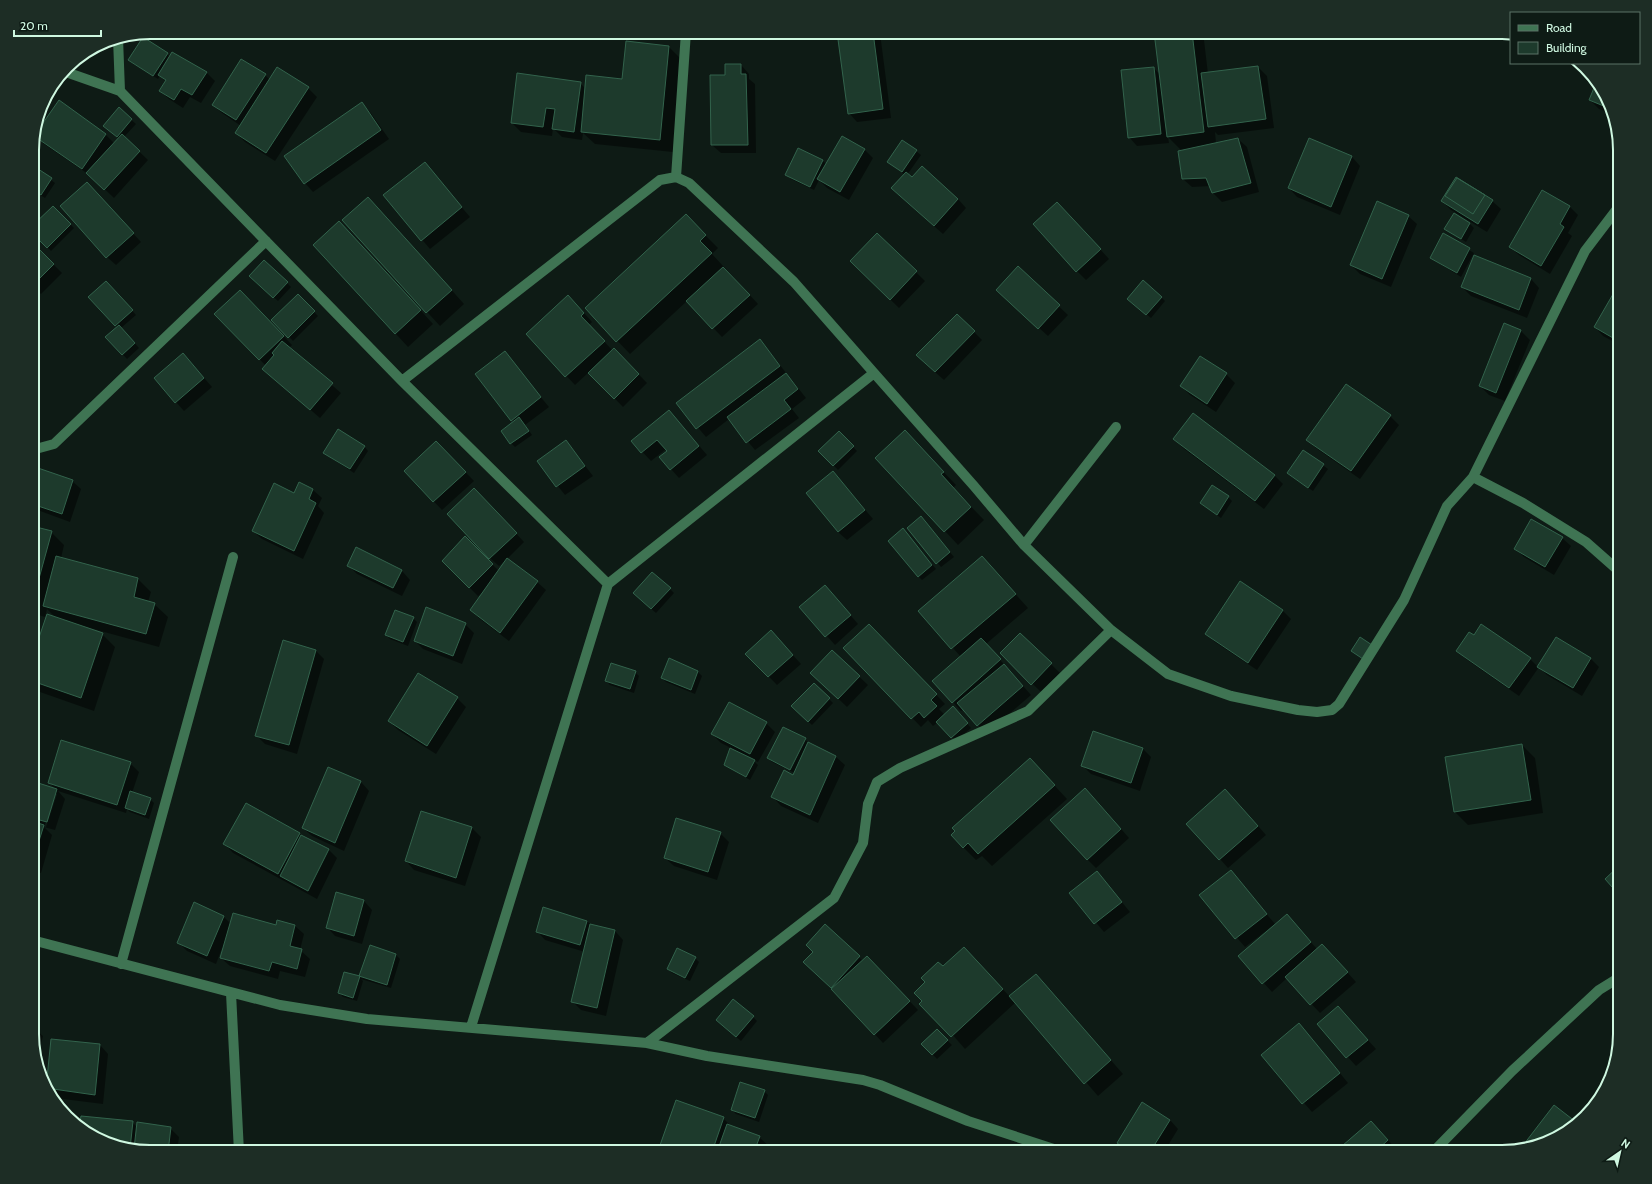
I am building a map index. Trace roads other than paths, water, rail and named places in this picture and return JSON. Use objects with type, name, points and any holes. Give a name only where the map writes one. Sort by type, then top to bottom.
[{"type":"street","points":[[676,177],[686,39]]},
{"type":"street","points":[[118,44],[120,91]]},
{"type":"street","points":[[70,73],[120,91],[402,381],[608,584]]},
{"type":"street","points":[[402,381],[660,180],[676,177],[689,183],[794,282],[974,486],[1024,545],[1111,630],[1168,674],[1231,696],[1298,710],[1317,712],[1332,710],[1339,704],[1404,600],[1447,506],[1473,476],[1585,250],[1613,214]]},
{"type":"street","points":[[39,448],[54,444],[266,241]]},
{"type":"street","points":[[471,1027],[608,584],[874,373]]},
{"type":"street","points":[[1024,545],[1116,427]]},
{"type":"street","points":[[1473,476],[1523,503],[1586,542],[1613,566]]},
{"type":"street","points":[[121,964],[233,557]]},
{"type":"street","points":[[647,1043],[834,898],[863,843],[868,804],[878,782],[900,768],[1028,711],[1111,630]]},
{"type":"street","points":[[39,942],[280,1005],[367,1019],[647,1043],[707,1056],[869,1081],[880,1084],[968,1121],[1042,1145]]},
{"type":"street","points":[[1440,1145],[1512,1071],[1599,990],[1613,981]]},
{"type":"street","points":[[231,993],[239,1145]]}]
